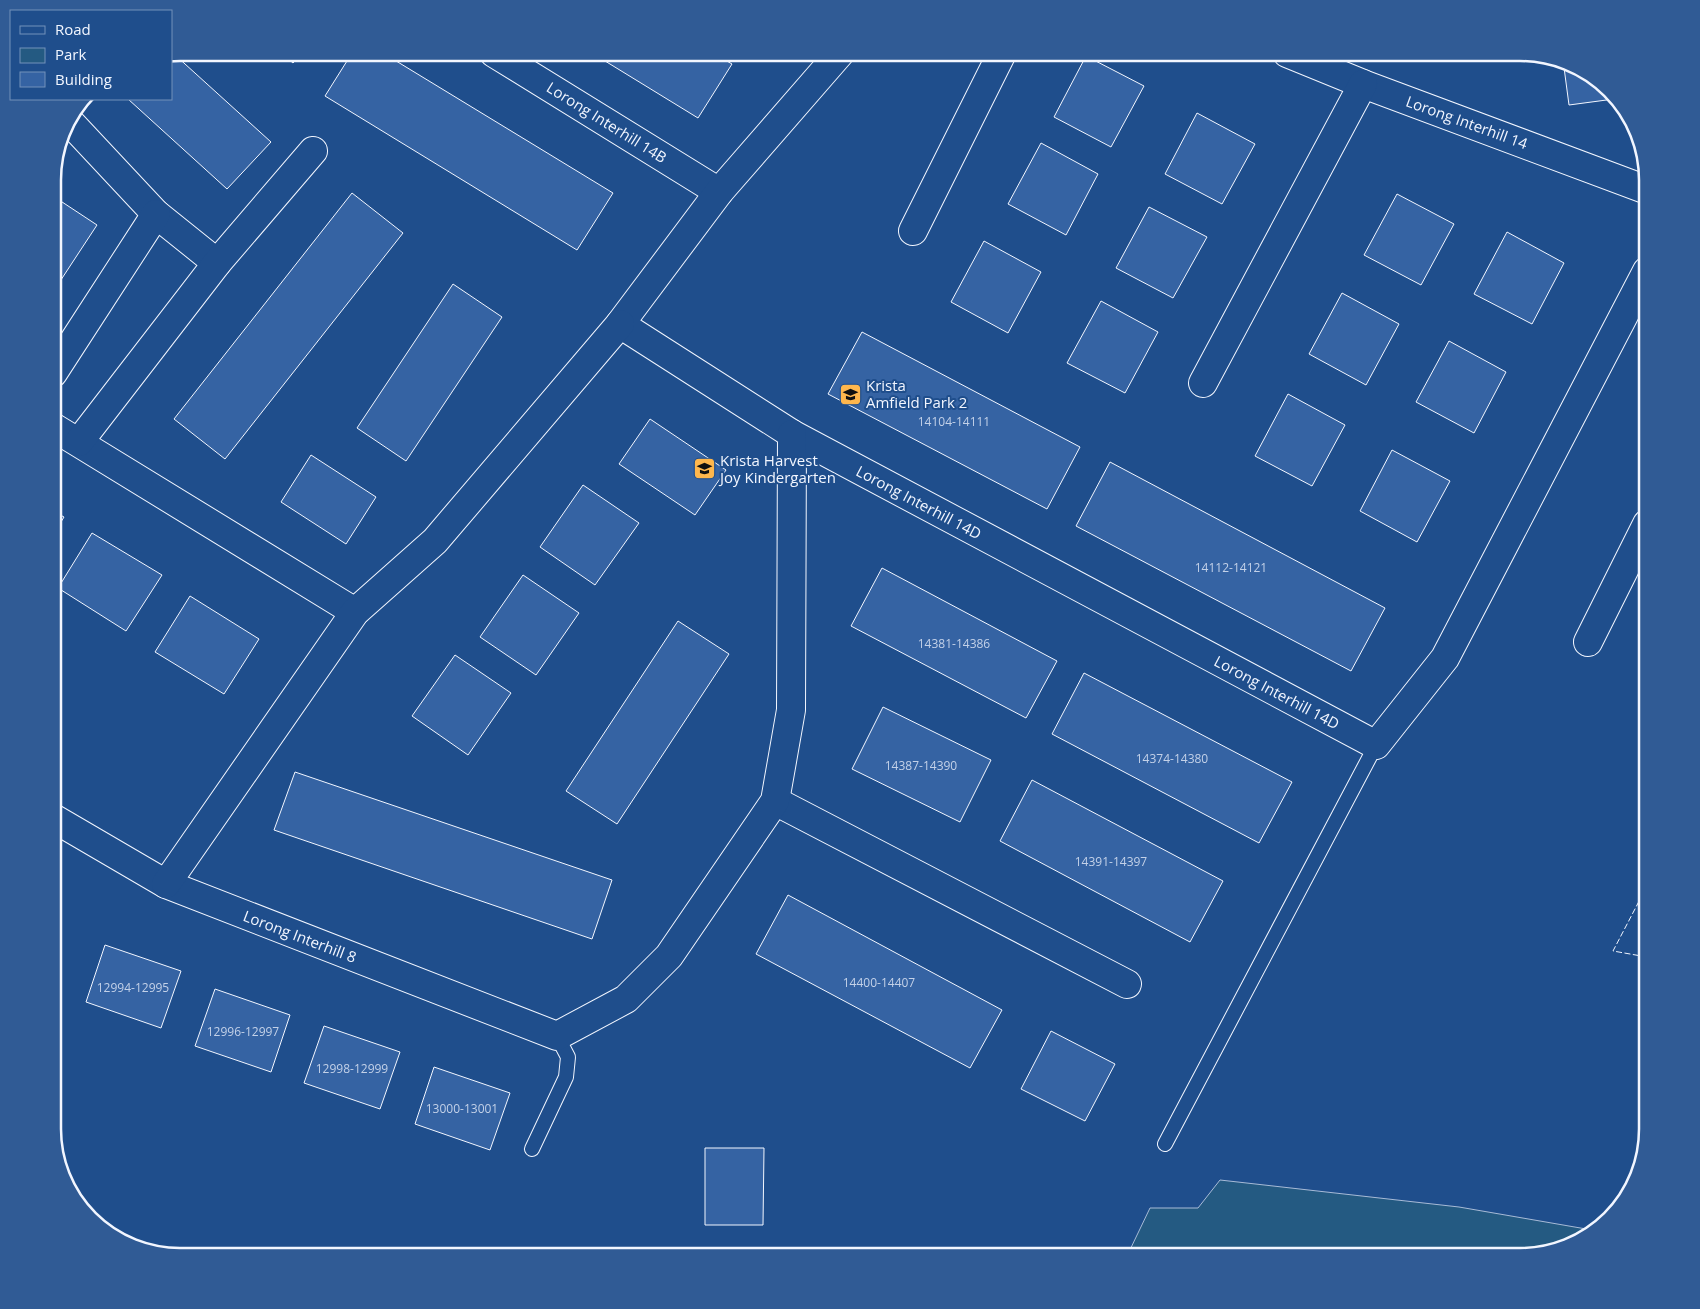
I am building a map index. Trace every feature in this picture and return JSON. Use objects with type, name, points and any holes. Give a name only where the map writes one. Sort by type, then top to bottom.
[{"type":"street","points":[[913,231],[997,61]]},
{"type":"street","name":"Lorong Interhill 14B","points":[[510,62],[720,192]]},
{"type":"street","points":[[166,884],[355,612],[435,542],[620,324],[720,192],[832,62]]},
{"type":"street","name":"Lorong Interhill 14","points":[[1333,62],[1363,84],[1639,187]]},
{"type":"street","points":[[1203,383],[1363,84]]},
{"type":"street","points":[[74,126],[156,214],[217,263]]},
{"type":"street","points":[[79,442],[217,263],[313,151]]},
{"type":"street","points":[[62,360],[156,214]]},
{"type":"street","points":[[1376,745],[1445,658],[1639,288]]},
{"type":"street","name":"Lorong Interhill 14D","points":[[620,324],[792,434],[1376,745]]},
{"type":"street","points":[[62,432],[355,612]]},
{"type":"street","points":[[557,1036],[626,999],[669,956],[775,801],[791,710],[792,434]]},
{"type":"street","points":[[1588,642],[1639,542]]},
{"type":"street","points":[[775,801],[1126,984]]},
{"type":"street","name":"Lorong Interhill 8","points":[[62,823],[166,884],[557,1036]]},
{"type":"lane","points":[[1165,1144],[1376,745]]},
{"type":"lane","points":[[532,1149],[566,1077],[568,1057],[557,1036]]},
{"type":"green space","points":[[1220,1180],[1459,1207],[1585,1229],[1573,1236],[1551,1244],[1520,1248],[1131,1248],[1150,1208],[1198,1208]]},
{"type":"building","points":[[1083,61],[1096,61],[1144,86],[1111,147],[1054,117]]},
{"type":"building","points":[[172,62],[183,62],[271,142],[227,189],[129,100],[172,100]]},
{"type":"building","points":[[346,62],[398,62],[613,193],[577,250],[325,96]]},
{"type":"building","points":[[606,62],[728,62],[732,64],[698,118]]},
{"type":"building","points":[[1564,70],[1592,86],[1607,100],[1569,105]]},
{"type":"building","points":[[1197,113],[1255,144],[1222,204],[1165,174]]},
{"type":"building","points":[[1041,143],[1098,174],[1066,235],[1008,204]]},
{"type":"building","points":[[352,193],[403,233],[225,459],[174,419]]},
{"type":"building","points":[[1397,194],[1454,224],[1421,285],[1364,255]]},
{"type":"building","points":[[62,202],[97,225],[62,278]]},
{"type":"building","points":[[1149,207],[1207,237],[1173,298],[1116,268]]},
{"type":"building","points":[[1507,232],[1564,263],[1532,324],[1474,294]]},
{"type":"building","points":[[984,241],[1041,272],[1008,333],[951,302]]},
{"type":"building","points":[[453,284],[502,317],[406,461],[357,428]]},
{"type":"building","points":[[1342,293],[1399,324],[1366,385],[1309,354]]},
{"type":"building","points":[[1101,301],[1158,332],[1125,393],[1067,363]]},
{"type":"building","points":[[862,332],[1080,447],[1047,509],[828,394]]},
{"type":"building","points":[[1449,341],[1506,372],[1474,433],[1416,402]]},
{"type":"building","points":[[1288,394],[1345,425],[1312,486],[1255,456]]},
{"type":"building","points":[[650,419],[726,470],[695,515],[619,464]]},
{"type":"building","points":[[1392,450],[1450,481],[1417,542],[1360,511]]},
{"type":"building","points":[[311,455],[376,497],[346,544],[281,502]]},
{"type":"building","points":[[1110,462],[1385,608],[1351,671],[1076,526]]},
{"type":"building","points":[[583,485],[639,523],[595,585],[540,547]]},
{"type":"building","points":[[92,533],[162,575],[126,631],[62,591],[62,582]]},
{"type":"building","points":[[882,568],[1057,661],[1026,718],[851,626]]},
{"type":"building","points":[[523,575],[579,613],[536,675],[480,637]]},
{"type":"building","points":[[190,596],[259,639],[224,694],[155,652]]},
{"type":"building","points":[[678,621],[729,654],[617,824],[566,791]]},
{"type":"building","points":[[455,655],[511,693],[468,755],[412,716]]},
{"type":"building","points":[[1084,673],[1292,782],[1259,843],[1052,734]]},
{"type":"building","points":[[883,707],[991,760],[960,822],[852,769]]},
{"type":"building","points":[[295,772],[612,880],[592,939],[274,830]]},
{"type":"building","points":[[1032,780],[1223,881],[1190,942],[1000,841]]},
{"type":"building","points":[[788,895],[1002,1010],[970,1068],[756,954]]},
{"type":"building","points":[[105,945],[181,971],[161,1028],[86,1002]]},
{"type":"building","points":[[215,989],[290,1015],[271,1072],[195,1046]]},
{"type":"building","points":[[324,1026],[400,1052],[380,1109],[304,1083]]},
{"type":"building","points":[[1051,1031],[1115,1064],[1085,1121],[1021,1089]]},
{"type":"building","points":[[434,1067],[510,1093],[490,1150],[415,1124]]},
{"type":"building","points":[[705,1148],[764,1148],[763,1225],[705,1225]]},
{"type":"fence","points":[[1639,901],[1613,951],[1639,956]]},
{"type":"place","name":"Krista Amfield Park 2","points":[[850,394]]},
{"type":"place","name":"Krista Harvest Joy Kindergarten","points":[[704,469]]}]
